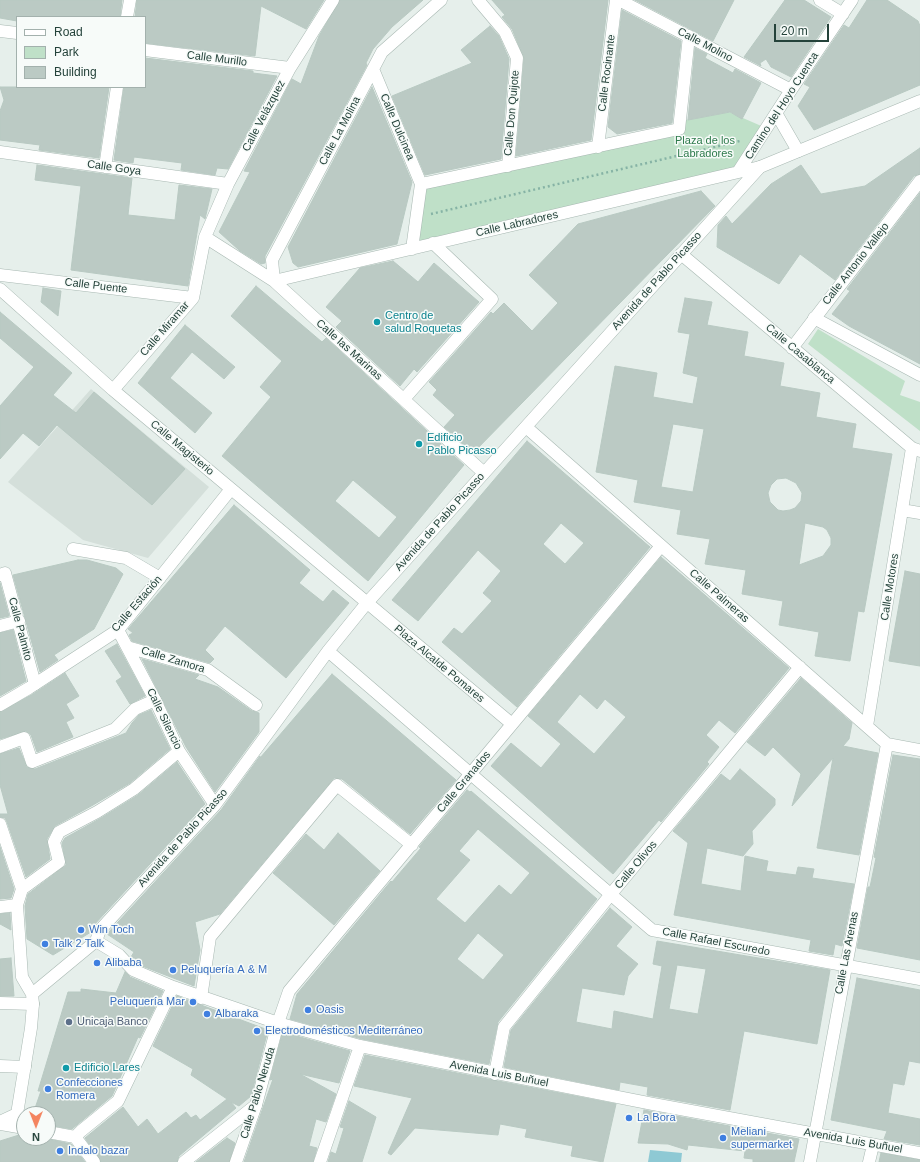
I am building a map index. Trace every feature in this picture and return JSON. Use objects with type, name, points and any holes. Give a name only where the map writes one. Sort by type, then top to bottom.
[{"type":"street","points":[[127,16],[130,0]]},
{"type":"street","name":"Calle Velázquez","points":[[205,237],[228,184],[290,68],[333,0]]},
{"type":"street","name":"Calle La Molina","points":[[274,281],[272,260],[382,52],[441,0]]},
{"type":"street","name":"Calle Don Quijote","points":[[478,0],[505,32],[517,58],[508,166]]},
{"type":"street","name":"Calle Rocinante","points":[[598,147],[616,0]]},
{"type":"street","name":"Calle Molino","points":[[619,0],[791,90]]},
{"type":"street","points":[[820,0],[843,14]]},
{"type":"street","name":"Camino del Hoyo Cuenca","points":[[738,172],[852,0]]},
{"type":"street","points":[[0,31],[16,33]]},
{"type":"street","points":[[412,249],[422,184],[679,129],[689,36]]},
{"type":"street","name":"Calle Murillo","points":[[146,50],[290,68]]},
{"type":"street","name":"Calle Dulcinea","points":[[373,69],[422,184]]},
{"type":"street","points":[[105,166],[117,88]]},
{"type":"street","name":"Avenida de Pablo Picasso","points":[[33,999],[96,941],[100,930],[215,805],[328,651],[366,604],[760,167],[920,101]]},
{"type":"street","points":[[776,113],[798,151]]},
{"type":"street","name":"Calle Goya","points":[[0,154],[105,166],[228,184]]},
{"type":"street","name":"Calle Labradores","points":[[274,281],[760,167]]},
{"type":"street","name":"Calle Antonio Vallejo","points":[[792,348],[920,181]]},
{"type":"street","name":"Calle las Marinas","points":[[205,237],[274,281],[484,473]]},
{"type":"street","name":"Calle Miramar","points":[[113,390],[193,298],[205,237]]},
{"type":"street","points":[[404,399],[492,299],[434,243]]},
{"type":"street","name":"Calle Casablanca","points":[[681,254],[916,450]]},
{"type":"street","name":"Calle Puente","points":[[0,274],[193,298]]},
{"type":"street","name":"Calle Magisterio","points":[[0,289],[113,390],[366,604]]},
{"type":"street","points":[[814,318],[920,376]]},
{"type":"street","name":"Calle Palmeras","points":[[526,427],[887,744]]},
{"type":"street","name":"Calle Motores","points":[[867,726],[902,510],[916,450]]},
{"type":"street","name":"Calle Estación","points":[[0,705],[118,630],[231,489]]},
{"type":"street","points":[[902,510],[920,512]]},
{"type":"street","name":"Calle Granados","points":[[278,1023],[289,991],[661,546]]},
{"type":"street","points":[[73,549],[126,558],[160,578]]},
{"type":"street","name":"Calle Palmito","points":[[2,574],[19,621],[35,684]]},
{"type":"street","name":"Plaza Alcalde Pomares","points":[[366,604],[512,724]]},
{"type":"street","points":[[0,626],[19,621]]},
{"type":"street","name":"Calle Silencio","points":[[118,630],[155,700],[179,751],[215,805]]},
{"type":"street","name":"Calle Zamora","points":[[127,647],[208,670],[256,705]]},
{"type":"street","points":[[328,651],[472,773]]},
{"type":"street","name":"Calle Olivos","points":[[495,1074],[504,1027],[611,894],[800,667]]},
{"type":"street","points":[[0,747],[24,738],[32,762],[115,729],[135,709],[155,700]]},
{"type":"street","points":[[887,744],[920,750]]},
{"type":"street","name":"Calle Las Arenas","points":[[810,1162],[887,744]]},
{"type":"street","points":[[22,889],[59,862],[54,842],[59,832],[97,812],[134,789],[179,751]]},
{"type":"street","name":"Calle Rafael Escuredo","points":[[472,773],[652,930],[920,979]]},
{"type":"street","points":[[201,998],[210,937],[337,785],[412,845]]},
{"type":"street","points":[[0,824],[22,889],[18,905],[22,977],[33,999],[18,1114],[0,1123]]},
{"type":"street","points":[[0,907],[18,905]]},
{"type":"street","name":"Avenida Luis Buñuel","points":[[96,941],[119,955],[133,970],[173,987],[201,998],[278,1023],[360,1046],[495,1074],[920,1153]]},
{"type":"street","points":[[75,1137],[118,1101],[173,987]]},
{"type":"street","points":[[0,1003],[33,999]]},
{"type":"street","name":"Calle Pablo Neruda","points":[[236,1162],[256,1105],[278,1023]]},
{"type":"street","points":[[320,1162],[360,1046]]},
{"type":"street","points":[[0,1066],[25,1067]]},
{"type":"street","points":[[184,1162],[256,1105]]},
{"type":"street","points":[[0,1123],[16,1126]]},
{"type":"street","points":[[56,1133],[75,1137],[94,1162]]},
{"type":"street","points":[[869,1162],[873,1145]]},
{"type":"path","points":[[416,218],[761,136]]},
{"type":"shaded area","points":[[91,389],[209,487],[148,558],[83,540],[8,482]]},
{"type":"green space","name":"Plaza de los Labradores","points":[[729,112],[766,128],[738,172],[412,249],[421,184],[679,129],[680,121]]},
{"type":"green space","points":[[818,329],[905,381],[900,395],[920,402],[920,431],[808,344]]},
{"type":"water","points":[[650,1150],[682,1153],[681,1162],[648,1162]]},
{"type":"building","points":[[0,0],[122,0],[120,16],[16,16],[16,21],[0,18]]},
{"type":"building","points":[[137,0],[324,0],[306,29],[261,6],[255,56],[146,43],[146,16],[135,16]]},
{"type":"building","points":[[340,0],[423,0],[392,27],[373,49],[366,63],[367,65],[265,256],[265,263],[261,264],[240,251],[219,232],[250,172],[244,171],[292,79],[301,84],[319,36]]},
{"type":"building","points":[[492,0],[608,0],[591,140],[516,156],[524,58],[512,29],[502,17],[505,15]]},
{"type":"building","points":[[635,0],[734,0],[713,41]]},
{"type":"building","points":[[785,0],[804,0],[831,17],[791,77],[771,67],[766,59],[760,63],[761,66],[744,57]]},
{"type":"building","points":[[867,0],[887,0],[918,21],[920,26],[920,85],[814,130],[798,106],[810,87],[804,84],[844,25],[849,28]]},
{"type":"building","points":[[622,10],[681,41],[672,123],[617,134],[608,127]]},
{"type":"building","points":[[490,26],[499,36],[509,59],[501,159],[425,175],[392,96],[472,63],[461,50]]},
{"type":"building","points":[[695,48],[707,54],[705,58],[733,73],[735,69],[761,83],[742,119],[730,112],[688,120]]},
{"type":"building","points":[[146,58],[253,71],[253,73],[277,76],[228,169],[217,168],[215,175],[181,170],[182,163],[134,157],[133,163],[114,160],[124,88],[146,88]]},
{"type":"building","points":[[0,87],[109,88],[99,158],[39,150],[40,145],[0,140],[0,111],[4,100]]},
{"type":"building","points":[[372,87],[412,182],[397,244],[298,267],[293,263],[288,247]]},
{"type":"building","points":[[920,148],[920,174],[914,176],[835,280],[800,254],[779,284],[717,247],[718,225],[726,216],[732,224],[771,184],[801,165],[821,194],[865,186]]},
{"type":"building","points":[[37,165],[132,178],[128,215],[175,220],[179,185],[212,189],[205,219],[200,215],[188,286],[71,270],[81,186],[35,180]]},
{"type":"building","points":[[701,191],[715,206],[473,453],[444,427],[455,415],[433,395],[437,390],[429,382],[491,312],[493,314],[504,303],[532,331],[558,303],[529,275],[578,224]]},
{"type":"building","points":[[920,193],[920,364],[849,326],[832,314],[850,291],[847,289]]},
{"type":"building","name":"Centro de salud Roquetas","points":[[393,261],[418,282],[434,263],[479,302],[417,372],[414,369],[400,386],[336,327],[342,321],[326,307],[360,268]]},
{"type":"building","points":[[256,286],[322,342],[326,338],[464,465],[368,581],[222,456],[271,397],[260,387],[282,361],[231,316]],"holes":[[[353,480],[397,517],[379,538],[335,501]]]},
{"type":"building","points":[[43,288],[61,291],[58,316],[41,302]]},
{"type":"building","points":[[685,298],[712,302],[707,325],[748,332],[744,356],[784,363],[780,386],[820,393],[816,417],[856,424],[852,448],[892,454],[864,612],[858,611],[850,661],[815,656],[819,632],[779,625],[783,601],[742,594],[746,570],[705,564],[710,539],[677,534],[681,510],[634,502],[638,480],[596,472],[615,366],[657,373],[653,397],[693,404],[698,377],[683,373],[690,334],[678,332]],"holes":[[[673,424],[704,429],[693,492],[661,487]],[[786,478],[796,483],[802,493],[801,501],[795,508],[783,511],[778,510],[770,502],[768,493],[771,485],[777,479]],[[805,523],[823,527],[827,530],[831,538],[831,545],[823,556],[799,565]]]},
{"type":"building","points":[[0,312],[72,373],[53,395],[76,413],[94,392],[185,469],[152,505],[57,425],[39,446],[23,433],[0,459],[0,406],[34,367],[0,338]]},
{"type":"building","points":[[185,325],[235,367],[224,379],[192,352],[170,378],[212,413],[195,433],[138,383]]},
{"type":"building","points":[[527,441],[650,547],[517,707],[442,642],[454,628],[462,634],[492,601],[483,593],[501,571],[478,550],[418,621],[392,600]],"holes":[[[561,523],[584,543],[565,564],[543,544]]]},
{"type":"building","points":[[234,505],[310,570],[299,583],[323,602],[333,590],[349,603],[286,678],[225,626],[205,650],[214,659],[210,663],[132,641],[129,635],[133,633],[128,629]]},
{"type":"building","points":[[661,557],[789,668],[735,733],[719,720],[706,735],[719,747],[707,762],[709,764],[661,822],[659,820],[613,874],[491,766],[511,743],[541,768],[561,744],[528,716]],"holes":[[[580,694],[597,709],[605,699],[626,717],[594,754],[557,722]]]},
{"type":"building","points":[[78,560],[87,560],[116,568],[123,574],[94,629],[54,655],[58,660],[40,672],[13,575]]},
{"type":"building","points":[[905,571],[920,574],[920,666],[889,661]]},
{"type":"building","points":[[0,583],[9,616],[0,618]]},
{"type":"building","points":[[13,630],[26,681],[0,696],[0,633]]},
{"type":"building","points":[[117,644],[145,696],[130,704],[116,681],[122,677],[105,651]]},
{"type":"building","points":[[142,659],[199,675],[195,679],[218,687],[252,711],[259,713],[259,732],[215,792],[186,747]]},
{"type":"building","points":[[65,673],[79,696],[66,704],[74,718],[66,722],[73,737],[37,752],[31,735],[26,731],[0,739],[0,712],[33,694]]},
{"type":"building","points":[[332,674],[456,780],[410,834],[342,779],[334,778],[220,914],[195,922],[200,950],[194,986],[137,964],[131,957],[134,952],[107,934],[221,810],[260,756],[260,758]]},
{"type":"building","points":[[801,678],[852,723],[849,739],[843,746],[878,753],[859,855],[817,848],[833,758],[792,806],[801,774],[773,747],[765,756],[747,742]]},
{"type":"building","points":[[151,710],[170,749],[130,783],[55,826],[47,839],[50,859],[26,877],[7,822],[5,818],[0,817],[0,814],[8,814],[0,785],[0,754],[19,748],[27,767],[35,769],[126,733],[139,715]]},
{"type":"building","points":[[893,755],[920,759],[920,960],[857,948],[868,887],[870,887],[876,858],[874,857]]},
{"type":"building","points":[[177,762],[205,804],[94,925],[91,932],[53,955],[27,939],[25,906],[28,894],[66,865],[62,843],[65,838],[138,795]]},
{"type":"building","points":[[740,769],[775,799],[775,805],[752,831],[753,844],[743,856],[707,848],[701,884],[741,891],[745,856],[768,861],[766,871],[796,875],[798,867],[814,869],[812,878],[854,884],[842,946],[835,944],[833,955],[809,951],[811,940],[674,915],[688,843],[673,831],[721,774],[730,781]]},
{"type":"building","points":[[467,790],[470,792],[471,791],[597,899],[498,1022],[489,1064],[362,1039],[290,1019],[297,994],[391,881],[392,882],[421,848],[419,847]],"holes":[[[478,829],[530,873],[511,895],[499,885],[465,923],[436,899],[470,860],[459,851]],[[478,933],[504,955],[483,980],[457,959]]]},
{"type":"building","points":[[338,833],[380,871],[334,925],[273,873],[306,834],[324,850]]},
{"type":"building","points":[[0,847],[14,889],[11,898],[0,899]]},
{"type":"building","points":[[610,908],[632,927],[616,946],[638,964],[628,976],[624,995],[582,988],[576,1022],[612,1029],[614,1011],[653,1019],[662,966],[653,964],[657,941],[830,970],[817,1044],[744,1031],[730,1110],[647,1095],[648,1087],[620,1082],[619,1090],[504,1067],[511,1030]],"holes":[[[677,965],[706,969],[698,1014],[669,1009]]]},
{"type":"building","points":[[10,913],[11,930],[0,924],[0,914]]},
{"type":"building","points":[[11,958],[14,996],[0,996],[0,959]]},
{"type":"building","points":[[125,972],[130,977],[163,991],[140,1038],[138,1037],[112,1096],[72,1129],[56,1126],[56,1106],[36,1106],[41,1091],[38,1091],[68,992],[81,992],[81,989],[116,993]]},
{"type":"building","points":[[857,978],[920,990],[920,1063],[909,1061],[904,1085],[893,1083],[888,1113],[920,1119],[920,1145],[884,1139],[887,1131],[831,1120]]},
{"type":"building","points":[[177,996],[268,1030],[251,1096],[239,1106],[231,1102],[236,1108],[179,1156],[177,1162],[101,1162],[85,1138],[123,1107],[138,1127],[147,1119],[158,1134],[186,1112],[191,1118],[196,1115],[200,1120],[227,1099],[191,1075],[193,1069],[153,1046]]},
{"type":"building","points":[[286,1033],[350,1051],[339,1083],[300,1074],[336,1094],[326,1122],[316,1119],[309,1146],[317,1148],[313,1162],[244,1162],[273,1079],[270,1080],[282,1035],[286,1036]]},
{"type":"building","points":[[365,1055],[616,1104],[603,1162],[571,1156],[573,1146],[525,1137],[527,1129],[500,1124],[498,1135],[415,1128],[391,1155],[388,1153],[412,1098],[354,1086]]},
{"type":"building","points":[[349,1101],[376,1117],[362,1162],[328,1162],[331,1152],[336,1154],[344,1128],[340,1127]]},
{"type":"building","points":[[644,1110],[799,1139],[794,1162],[753,1162],[753,1159],[744,1158],[745,1151],[688,1145],[687,1150],[668,1144],[638,1143]]},
{"type":"building","points":[[16,1136],[16,1146],[56,1146],[56,1141],[71,1144],[85,1162],[0,1162],[0,1141]]},
{"type":"building","points":[[227,1138],[235,1143],[229,1162],[196,1162]]},
{"type":"building","points":[[881,1153],[920,1160],[920,1162],[879,1162]]},
{"type":"place","name":"Centro de salud Roquetas","points":[[377,322]]},
{"type":"place","name":"Edificio Pablo Picasso","points":[[419,444]]},
{"type":"place","name":"Win Toch","points":[[81,930]]},
{"type":"place","name":"Talk 2 Talk","points":[[45,944]]},
{"type":"place","name":"Alibaba","points":[[97,963]]},
{"type":"place","name":"Peluquería A & M","points":[[173,970]]},
{"type":"place","name":"Peluquería Mar","points":[[193,1002]]},
{"type":"place","name":"Oasis","points":[[308,1010]]},
{"type":"place","name":"Albaraka","points":[[207,1014]]},
{"type":"place","name":"Unicaja Banco","points":[[69,1022]]},
{"type":"place","name":"Electrodomésticos Mediterráneo","points":[[257,1031]]},
{"type":"place","name":"Edificio Lares","points":[[66,1068]]},
{"type":"place","name":"Confecciones Romera","points":[[48,1089]]},
{"type":"place","name":"La Bora","points":[[629,1118]]},
{"type":"place","name":"Meliani supermarket","points":[[723,1138]]},
{"type":"place","name":"Indalo bazar","points":[[60,1151]]}]
